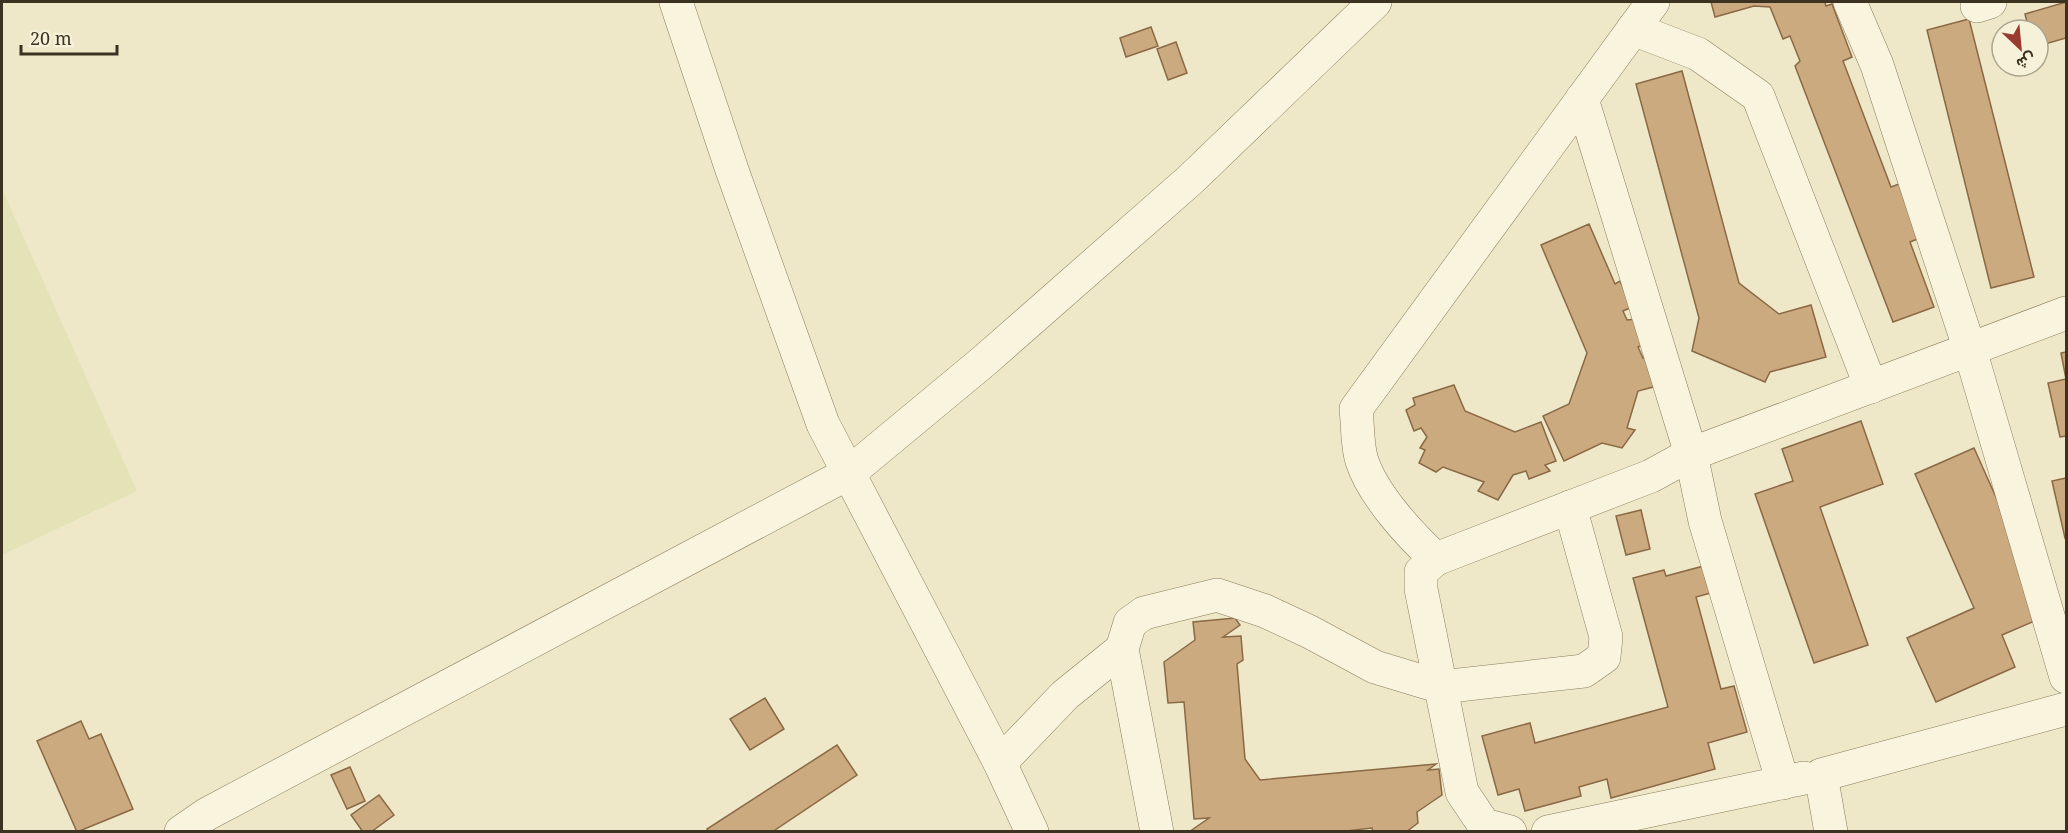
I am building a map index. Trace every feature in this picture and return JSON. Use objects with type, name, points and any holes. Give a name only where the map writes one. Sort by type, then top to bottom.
[{"type":"street","points":[[676,2],[732,170],[822,424],[1000,763],[1032,831]]},
{"type":"street","points":[[202,826],[849,473],[984,362],[1190,180],[1376,2]]},
{"type":"street","points":[[1436,559],[1410,535],[1388,507],[1362,461],[1356,409],[1653,2]]},
{"type":"street","points":[[1850,2],[1877,65],[1970,350],[2067,678]]},
{"type":"street","points":[[1633,29],[1698,54],[1758,96],[1871,387]]},
{"type":"street","points":[[1582,99],[1691,454],[1705,521],[1783,783]]},
{"type":"street","points":[[1484,829],[1462,792],[1421,589],[1421,572],[1436,559],[1651,476],[1691,454],[2067,313]]},
{"type":"street","points":[[1157,831],[1122,649],[1130,623],[1144,613],[1217,595],[1264,611],[1310,632],[1375,667],[1441,687],[1584,671],[1604,657],[1606,637],[1570,507]]},
{"type":"street","points":[[1000,763],[1065,695],[1122,649]]},
{"type":"street","points":[[1548,831],[1821,775],[2067,709]]},
{"type":"street","points":[[1821,775],[1831,831]]},
{"type":"green space","points":[[2,189],[137,491],[2,555]]},
{"type":"building","points":[[1711,2],[1825,2],[1826,6],[1832,4],[1852,57],[1843,61],[1891,187],[1899,184],[1920,238],[1910,242],[1934,307],[1893,322],[1795,66],[1800,61],[1790,36],[1783,39],[1770,7],[1754,6],[1715,17]]},
{"type":"building","points":[[2066,2],[2066,38],[2050,43],[2050,18],[2026,18],[2025,14]]},
{"type":"building","points":[[1969,19],[2034,277],[1991,288],[1927,30]]},
{"type":"building","points":[[1151,27],[1158,46],[1126,57],[1120,38]]},
{"type":"building","points":[[1176,42],[1187,73],[1168,80],[1157,49]]},
{"type":"building","points":[[1682,71],[1739,283],[1779,314],[1811,305],[1826,357],[1770,372],[1765,382],[1692,351],[1699,318],[1636,84]]},
{"type":"building","points":[[1589,224],[1615,284],[1620,281],[1632,307],[1623,311],[1627,320],[1637,319],[1647,343],[1638,347],[1643,358],[1651,355],[1659,372],[1653,387],[1638,391],[1627,428],[1635,430],[1622,448],[1602,443],[1564,461],[1543,416],[1569,404],[1587,353],[1541,245]]},
{"type":"building","points":[[2066,352],[2066,379],[2061,353]]},
{"type":"building","points":[[2066,379],[2066,436],[2060,437],[2048,383]]},
{"type":"building","points":[[1454,385],[1465,411],[1515,432],[1541,422],[1556,461],[1545,465],[1550,471],[1529,479],[1526,471],[1513,475],[1498,500],[1478,491],[1484,482],[1443,467],[1436,472],[1419,463],[1425,450],[1420,448],[1427,437],[1421,428],[1414,431],[1406,410],[1415,405],[1413,398]]},
{"type":"building","points":[[1861,421],[1883,484],[1820,507],[1868,645],[1814,663],[1755,494],[1793,481],[1782,449]]},
{"type":"building","points":[[1974,448],[2012,533],[2044,617],[2002,635],[2015,667],[1936,702],[1907,638],[1974,608],[1915,474]]},
{"type":"building","points":[[2066,478],[2066,537],[2065,538],[2052,481]]},
{"type":"building","points":[[1641,510],[1650,549],[1626,555],[1616,516]]},
{"type":"building","points":[[1711,564],[1718,591],[1696,597],[1721,689],[1734,686],[1747,732],[1708,743],[1715,769],[1611,798],[1607,779],[1579,787],[1581,796],[1525,811],[1519,789],[1498,795],[1482,736],[1530,723],[1535,743],[1668,707],[1633,578],[1664,570],[1666,576]]},
{"type":"building","points":[[1235,618],[1240,625],[1223,637],[1241,636],[1243,660],[1237,664],[1245,759],[1260,780],[1436,764],[1428,770],[1439,769],[1442,795],[1417,812],[1418,823],[1406,832],[1373,832],[1372,828],[1337,832],[1189,832],[1209,818],[1194,819],[1184,702],[1168,703],[1164,662],[1195,640],[1193,622]]},
{"type":"building","points":[[765,698],[784,729],[750,750],[730,719]]},
{"type":"building","points":[[81,721],[89,739],[101,734],[133,809],[77,832],[37,741]]},
{"type":"building","points":[[837,745],[857,775],[772,832],[709,832],[707,829]]},
{"type":"building","points":[[350,767],[365,801],[347,809],[331,775]]},
{"type":"building","points":[[379,795],[394,815],[371,832],[363,832],[351,815]]}]
